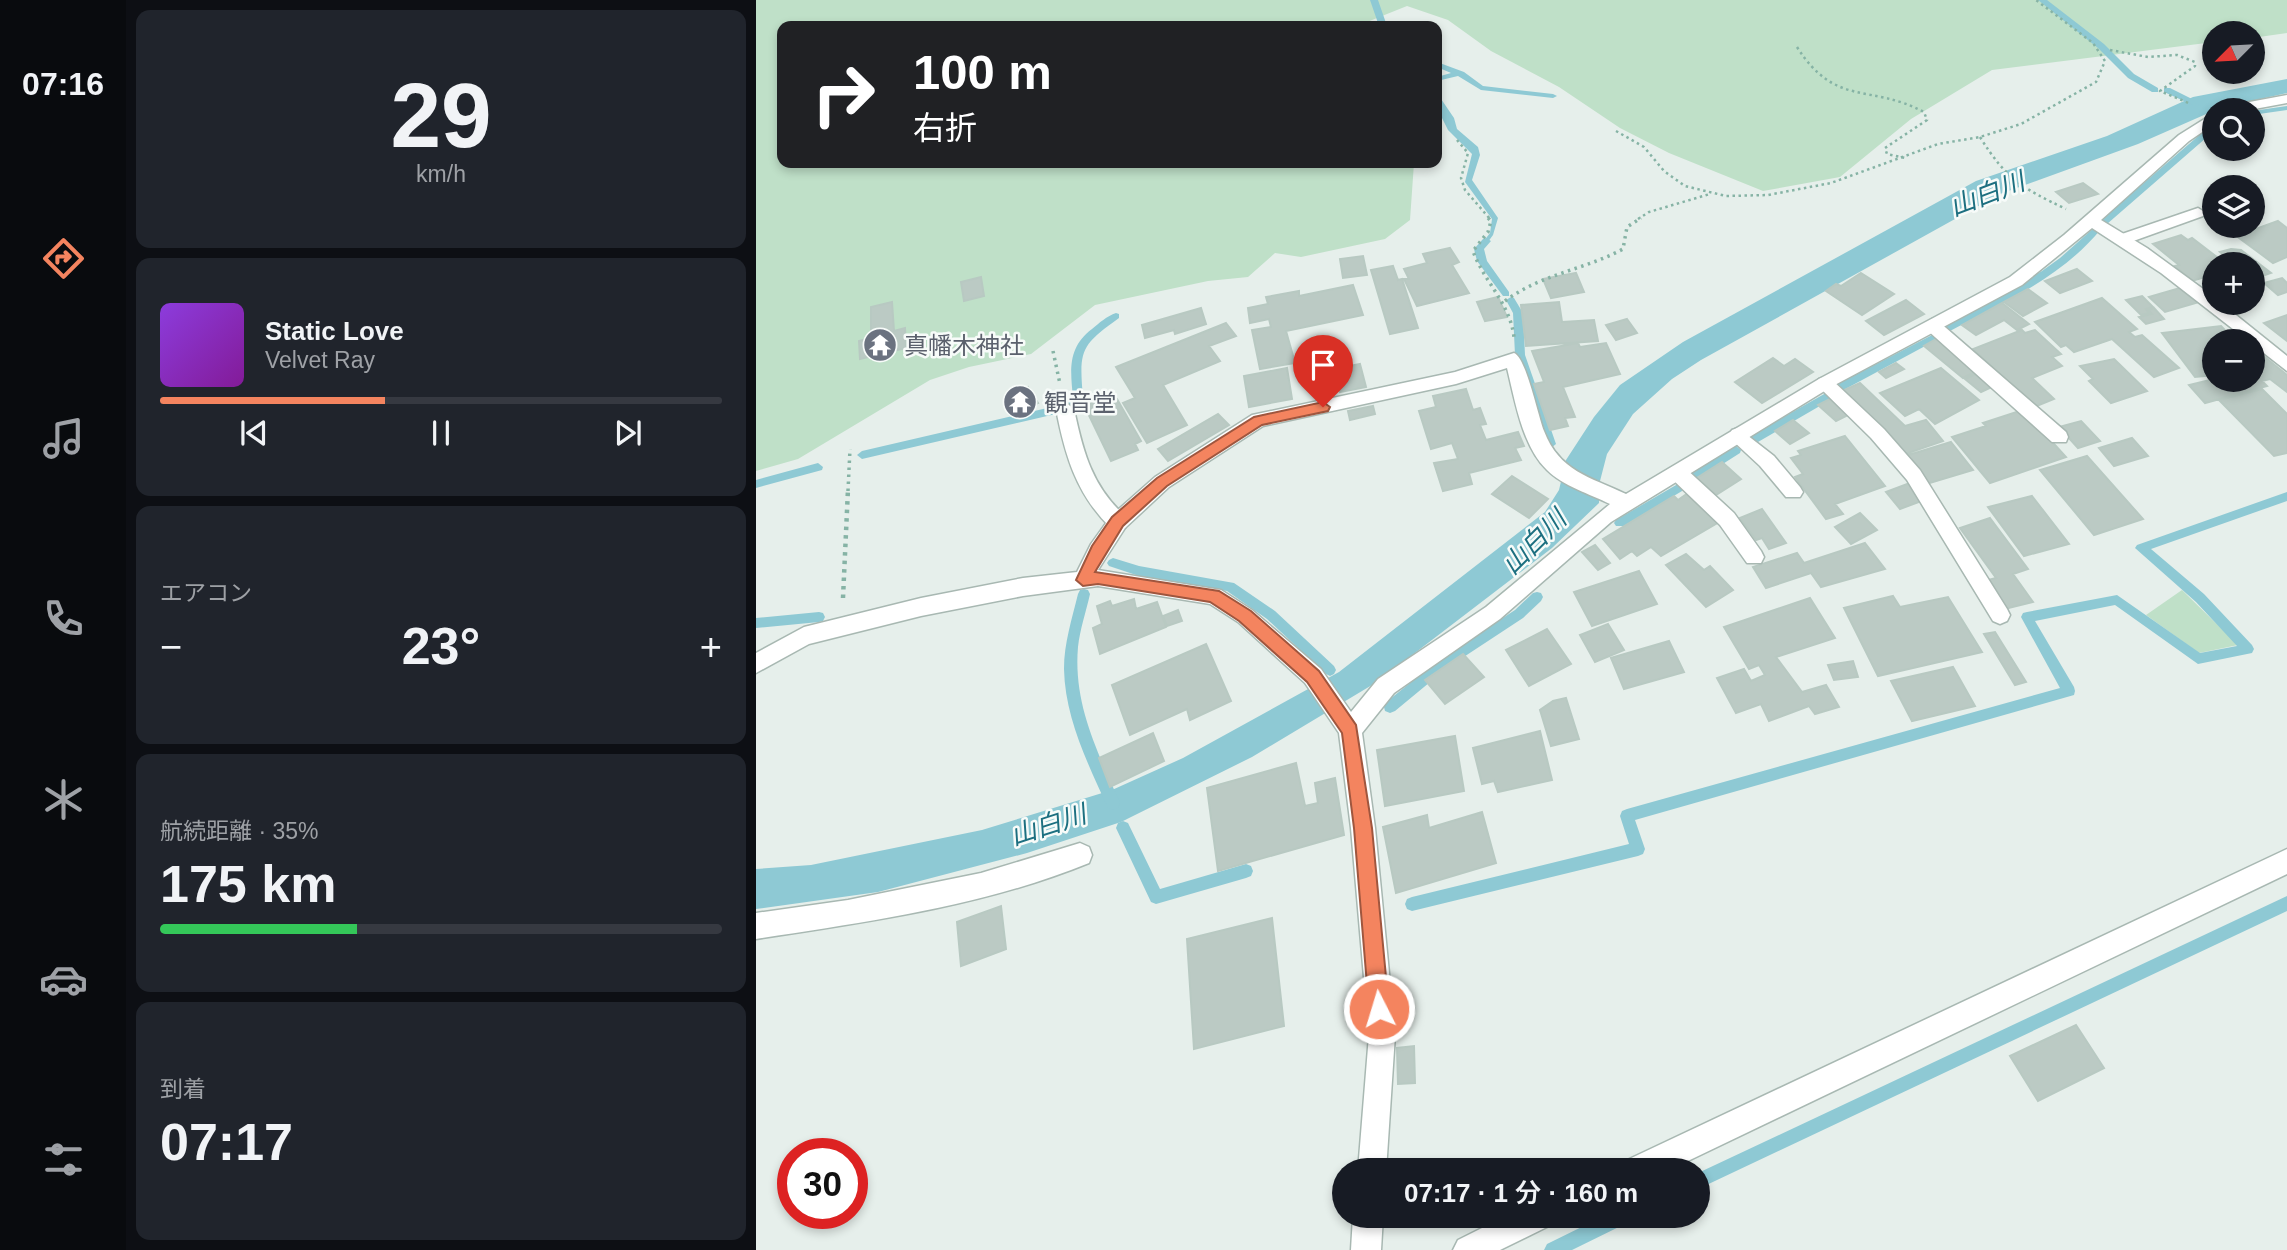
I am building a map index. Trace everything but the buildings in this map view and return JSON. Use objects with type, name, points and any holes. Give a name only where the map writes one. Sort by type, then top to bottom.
[{"type":"street","points":[[2265,103],[2287,99]]},
{"type":"street","points":[[1345,724],[1386,686],[1493,613],[1604,517],[1825,383],[2016,281],[2184,138],[2202,119]]},
{"type":"street","points":[[2125,239],[2198,213]]},
{"type":"street","points":[[2089,219],[2125,239],[2287,365]]},
{"type":"street","points":[[1932,325],[2059,437]]},
{"type":"street","points":[[1083,580],[1098,550],[1118,522],[1162,482],[1258,420],[1456,378],[1514,359],[1524,400],[1544,451],[1554,466],[1627,503]]},
{"type":"street","points":[[1825,383],[1866,419],[1925,491],[1982,591],[2000,615]]},
{"type":"street","points":[[1065,409],[1077,468],[1099,506],[1118,522]]},
{"type":"street","points":[[1738,435],[1767,461],[1793,492]]},
{"type":"street","points":[[1677,472],[1727,519],[1754,557]]},
{"type":"street","points":[[756,664],[804,636],[841,626],[920,607],[1098,578],[1214,596],[1245,616],[1313,676],[1345,724],[1363,828],[1382,1035],[1373,1158]]},
{"type":"street","points":[[756,926],[848,912],[981,885],[1080,855]]},
{"type":"street","points":[[1662,1158],[2287,861]]},
{"type":"street","points":[[1366,1250],[1367,1228]]},
{"type":"street","points":[[1468,1250],[1514,1228]]},
{"type":"path","points":[[1616,131],[1644,147],[1664,171],[1685,186],[1711,193],[1768,195],[1831,183],[1906,158],[1938,144],[1980,137],[2021,124],[2096,82],[2103,68],[2105,61],[2101,49],[2059,21],[2036,0]]},
{"type":"path","points":[[1797,47],[1805,64],[1827,83],[1857,93],[1898,100],[1924,112],[1927,120],[1885,148],[1887,154],[1906,158]]},
{"type":"path","points":[[2110,50],[2148,57],[2178,55],[2195,62],[2195,66],[2182,73],[2160,92],[2202,110]]},
{"type":"path","points":[[1980,137],[1998,168],[2024,188],[2089,219]]},
{"type":"path","points":[[1457,140],[1469,154],[1470,160],[1461,178],[1465,190],[1491,221],[1488,232],[1473,251],[1476,263],[1505,301],[1514,318],[1514,359]]},
{"type":"path","points":[[1505,301],[1545,275],[1594,262],[1623,249],[1627,226],[1649,212],[1711,193]]},
{"type":"path","points":[[1053,351],[1065,409]]},
{"type":"path","points":[[841,626],[850,449]]},
{"type":"green space","points":[[756,0],[2287,0],[2287,33],[2265,36],[2265,21],[2202,21],[2202,44],[1992,70],[1911,119],[1840,177],[1763,191],[1669,153],[1620,128],[1559,87],[1491,51],[1448,20],[1407,6],[1370,21],[777,21],[777,168],[1414,168],[1410,220],[1385,239],[1301,257],[1275,253],[1248,277],[1208,281],[1095,305],[1031,354],[969,367],[930,380],[798,459],[756,471]]},
{"type":"green space","points":[[2182,590],[2238,645],[2199,653],[2146,615]]},
{"type":"water","name":"山白川","points":[[2287,79],[2287,93],[2265,98],[2202,98],[2202,116],[2138,144],[2000,194],[1701,360],[1672,379],[1633,414],[1607,454],[1600,481],[1599,503],[1552,548],[1377,682],[1252,757],[1121,822],[1027,853],[878,892],[756,909],[756,869],[811,865],[982,830],[1112,790],[1183,758],[1339,672],[1545,512],[1559,490],[1566,460],[1594,417],[1620,385],[1683,342],[1976,181],[2107,136],[2193,97]]},
{"type":"water","points":[[1442,100],[1454,118],[1457,129],[1478,147],[1480,155],[1472,180],[1498,218],[1493,235],[1480,253],[1477,250],[1490,233],[1492,219],[1465,182],[1472,154],[1448,130],[1442,118]]},
{"type":"waterway","points":[[1374,0],[1381,21]]},
{"type":"waterway","points":[[2042,0],[2101,46],[2131,76],[2155,90]]},
{"type":"waterway","points":[[1442,66],[1459,73]]},
{"type":"waterway","points":[[1442,78],[1459,73]]},
{"type":"waterway","points":[[1459,73],[1481,88],[1553,96]]},
{"type":"waterway","points":[[2167,90],[2198,104]]},
{"type":"waterway","points":[[2265,111],[2287,108]]},
{"type":"waterway","points":[[2104,222],[2202,137]]},
{"type":"waterway","points":[[1947,329],[2046,274],[2081,246],[2096,229]]},
{"type":"waterway","points":[[1486,241],[1479,249],[1482,261],[1506,294]]},
{"type":"waterway","points":[[1511,300],[1518,313],[1520,355],[1551,444]]},
{"type":"waterway","points":[[1071,405],[1078,398],[1076,357],[1079,349],[1091,334],[1116,316]]},
{"type":"waterway","points":[[1838,389],[1936,336]]},
{"type":"waterway","points":[[1754,439],[1833,393]]},
{"type":"waterway","points":[[862,455],[1056,410]]},
{"type":"waterway","points":[[1692,478],[1736,450]]},
{"type":"waterway","points":[[756,484],[818,467]]},
{"type":"waterway","points":[[1620,523],[1683,485]]},
{"type":"waterway","points":[[1412,904],[1638,849],[1627,816],[2069,691],[2027,617],[2117,600],[2198,659],[2248,649],[2200,598],[2141,548],[2287,496]]},
{"type":"waterway","points":[[1113,563],[1139,571],[1230,587],[1271,615],[1330,670]]},
{"type":"waterway","points":[[1084,594],[1072,647],[1072,688],[1081,728],[1113,803]]},
{"type":"waterway","points":[[1390,707],[1443,664],[1519,614],[1537,597]]},
{"type":"waterway","points":[[756,623],[819,617]]},
{"type":"waterway","points":[[1123,828],[1156,897],[1246,871]]},
{"type":"waterway","points":[[1710,1175],[2287,903]]},
{"type":"waterway","points":[[1553,1250],[1598,1228]]},
{"type":"place","name":"真幡木神社","points":[[880,345]]},
{"type":"place","name":"観音堂","points":[[1020,402]]},
{"type":"route","points":[[1323,407],[1258,420],[1232,434],[1162,482],[1118,522],[1098,550],[1083,580],[1098,578],[1214,596],[1245,616],[1313,676],[1350,730],[1363,828],[1379,1009]]}]
